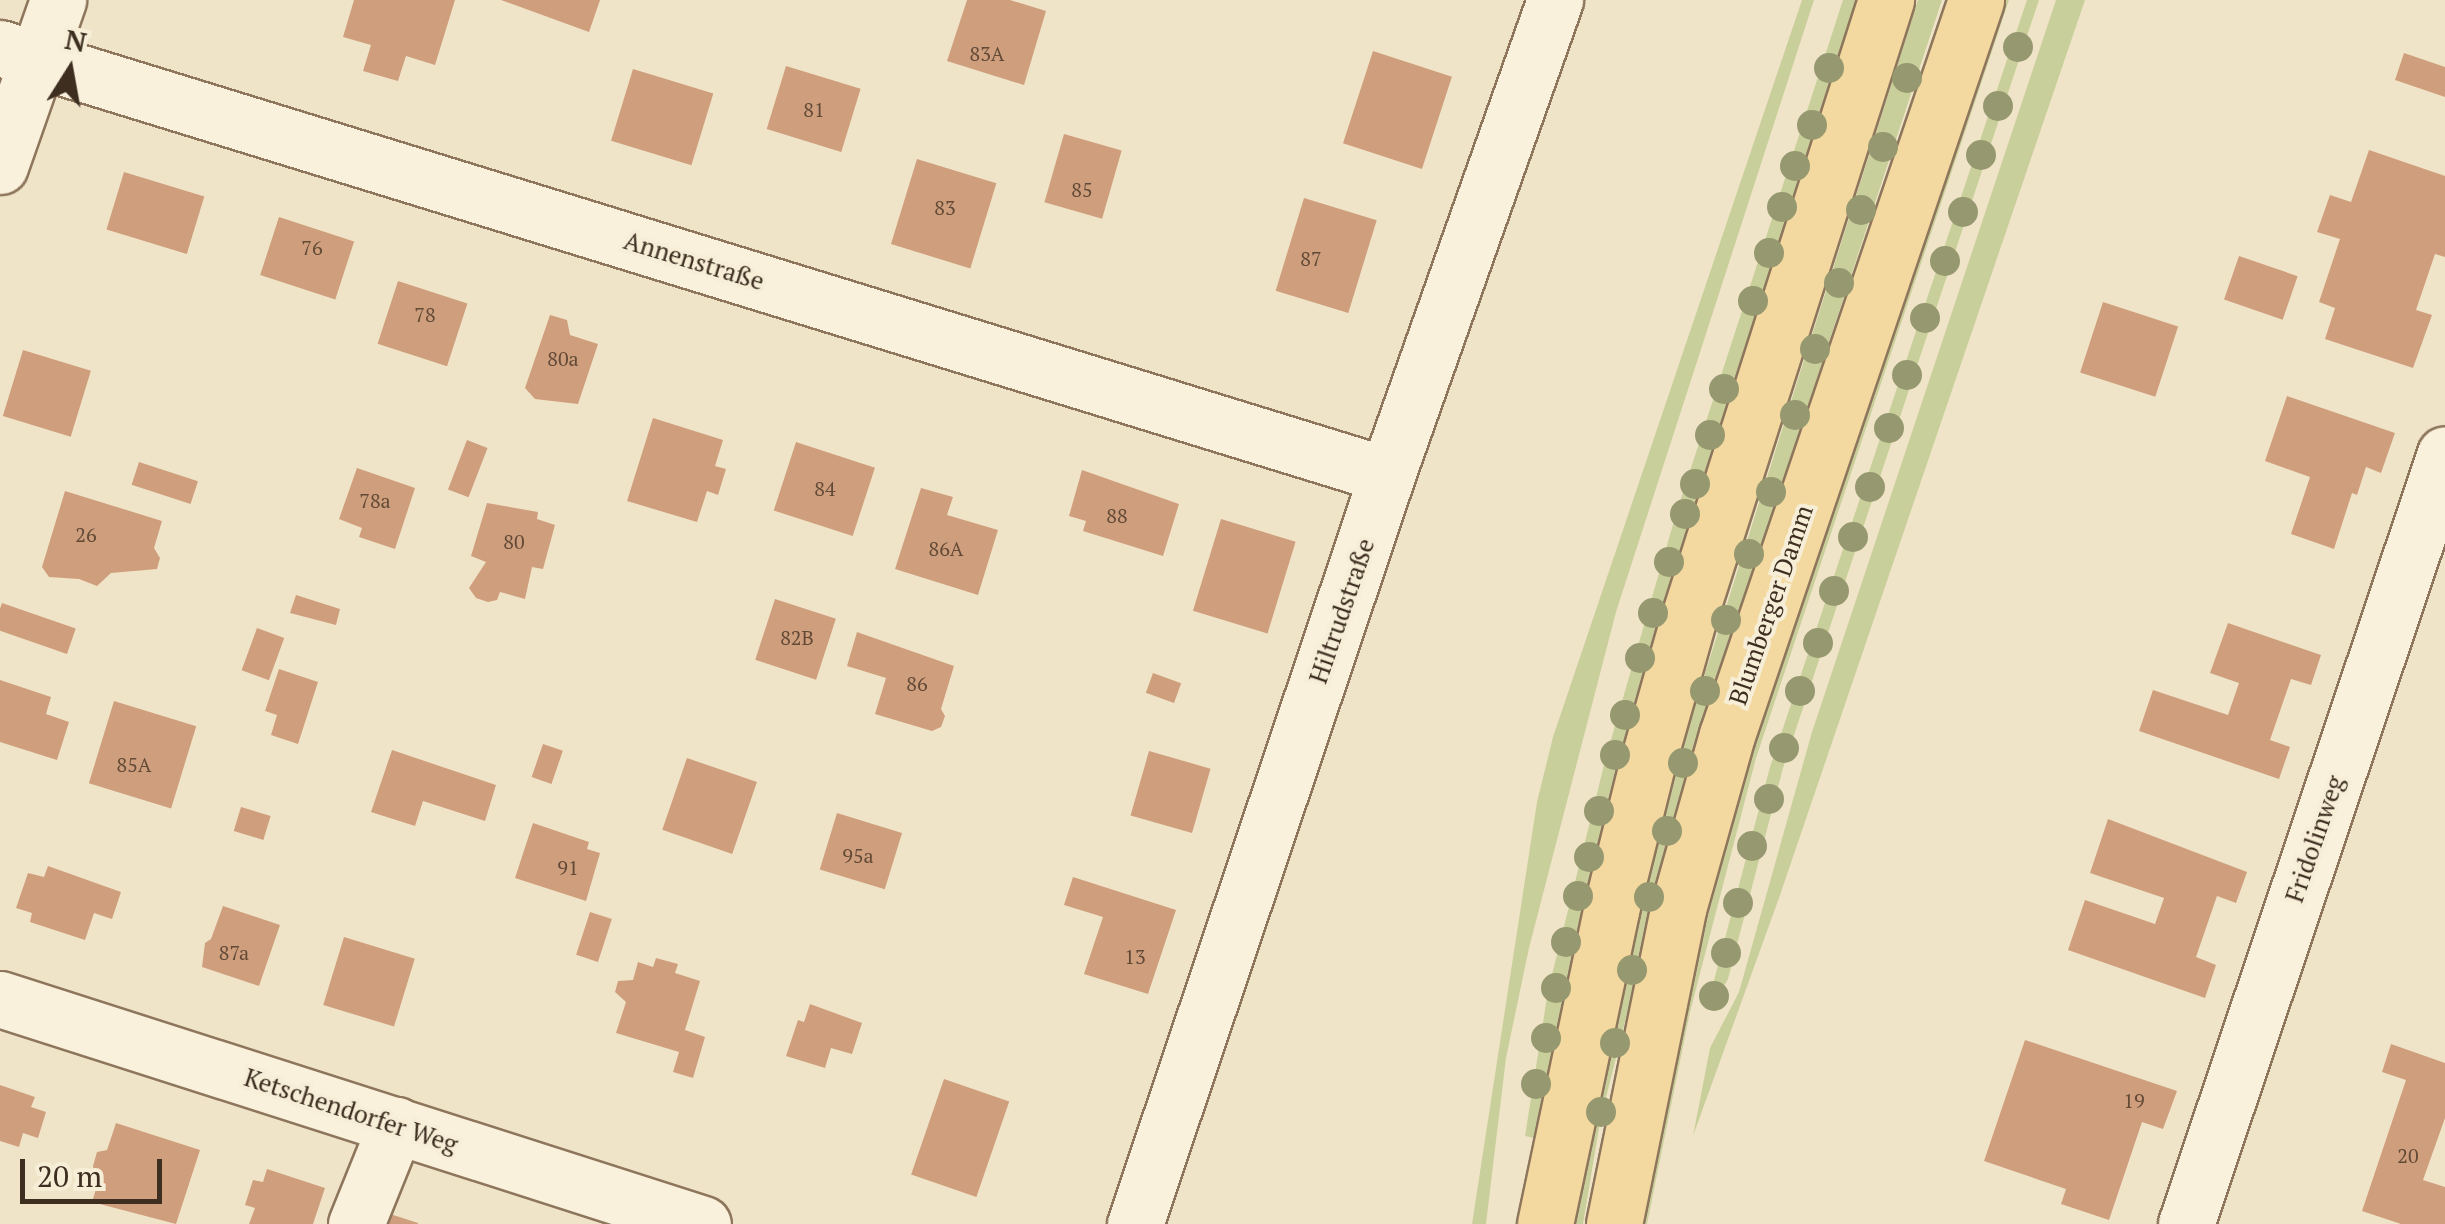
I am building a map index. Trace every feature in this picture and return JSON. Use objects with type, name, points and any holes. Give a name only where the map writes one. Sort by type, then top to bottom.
[{"type":"main road","points":[[1545,1224],[1610,910],[1647,766],[1689,617],[1886,0]]},
{"type":"main road","name":"Blumberger Damm","points":[[1614,1224],[1678,909],[1727,735],[1976,0]]},
{"type":"street","points":[[0,166],[19,54],[58,0]]},
{"type":"street","name":"Hiltrudstraße","points":[[1135,1224],[1387,475],[1556,0]]},
{"type":"street","name":"Annenstraße","points":[[19,54],[1387,475]]},
{"type":"street","name":"Fridolinweg","points":[[2186,1224],[2445,454]]},
{"type":"street","name":"Ketschendorfer Weg","points":[[0,999],[703,1224]]},
{"type":"street","points":[[356,1224],[396,1125]]},
{"type":"green space","points":[[1802,0],[1814,0],[1616,612],[1529,948],[1506,1058],[1486,1224],[1472,1224],[1537,802],[1553,737]]},
{"type":"green space","points":[[1843,0],[1860,0],[1623,754],[1534,1138],[1525,1136],[1548,991],[1606,757],[1676,514]]},
{"type":"green space","points":[[1918,0],[1942,0],[1687,772],[1600,1122],[1583,1224],[1573,1224],[1635,927],[1695,705]]},
{"type":"green space","points":[[2002,0],[2009,0],[1756,758],[1690,1012],[1647,1224],[1639,1224],[1693,972],[1760,722]]},
{"type":"green space","points":[[2027,0],[2039,0],[1783,768],[1728,979],[1711,1009],[1707,1007],[1770,767]]},
{"type":"green space","points":[[2056,0],[2085,0],[1779,898],[1693,1136],[1710,1048],[1739,992],[1812,732]]},
{"type":"building","points":[[354,0],[455,0],[435,65],[406,56],[398,81],[363,71],[371,45],[343,37]]},
{"type":"building","points":[[501,0],[600,0],[589,32]]},
{"type":"building","points":[[967,0],[1010,0],[1046,11],[1024,85],[947,61]]},
{"type":"building","points":[[1373,51],[1452,77],[1422,169],[1343,143]]},
{"type":"building","points":[[2404,53],[2445,67],[2445,97],[2395,80]]},
{"type":"building","points":[[786,66],[861,89],[841,152],[767,129]]},
{"type":"building","points":[[633,69],[713,94],[691,165],[611,141]]},
{"type":"building","points":[[1064,134],[1122,151],[1102,219],[1044,202]]},
{"type":"building","points":[[2369,150],[2445,176],[2445,257],[2435,254],[2416,310],[2432,315],[2413,368],[2325,339],[2335,308],[2319,302],[2340,239],[2317,232],[2330,195],[2351,202]]},
{"type":"building","points":[[917,159],[996,183],[970,268],[891,244]]},
{"type":"building","points":[[124,172],[204,197],[187,254],[106,229]]},
{"type":"building","points":[[1304,198],[1377,220],[1348,313],[1276,291]]},
{"type":"building","points":[[279,217],[354,241],[335,299],[260,275]]},
{"type":"building","points":[[2239,256],[2298,276],[2283,320],[2224,299]]},
{"type":"building","points":[[398,281],[467,304],[447,366],[378,344]]},
{"type":"building","points":[[2103,302],[2178,326],[2155,397],[2080,372]]},
{"type":"building","points":[[550,315],[567,320],[570,335],[598,344],[578,404],[535,399],[525,388]]},
{"type":"building","points":[[23,350],[91,371],[71,437],[3,416]]},
{"type":"building","points":[[2287,396],[2395,433],[2381,473],[2366,467],[2357,495],[2352,493],[2334,549],[2291,534],[2310,477],[2265,461]]},
{"type":"building","points":[[653,418],[723,440],[715,466],[726,469],[718,495],[707,491],[697,522],[627,501]]},
{"type":"building","points":[[467,440],[488,448],[469,497],[448,489]]},
{"type":"building","points":[[796,442],[875,468],[853,536],[774,510]]},
{"type":"building","points":[[139,462],[198,481],[191,504],[132,485]]},
{"type":"building","points":[[357,468],[415,488],[395,549],[359,537],[362,528],[339,519]]},
{"type":"building","points":[[1082,470],[1179,504],[1163,556],[1083,531],[1086,521],[1069,516]]},
{"type":"building","points":[[921,488],[953,497],[947,515],[998,530],[978,595],[895,569]]},
{"type":"building","points":[[65,491],[162,521],[154,548],[160,558],[157,569],[111,573],[97,586],[79,579],[49,577],[42,567]]},
{"type":"building","points":[[487,503],[538,512],[537,519],[555,525],[543,569],[532,567],[525,599],[500,592],[497,600],[488,602],[476,598],[469,588],[486,562],[471,556]]},
{"type":"building","points":[[1221,519],[1296,542],[1268,634],[1193,611]]},
{"type":"building","points":[[296,595],[340,609],[336,625],[290,613]]},
{"type":"building","points":[[775,599],[836,619],[816,680],[755,660]]},
{"type":"building","points":[[2,603],[76,628],[67,654],[0,631]]},
{"type":"building","points":[[2228,623],[2321,655],[2311,685],[2291,679],[2270,740],[2290,747],[2279,779],[2139,731],[2153,690],[2228,715],[2239,683],[2210,673]]},
{"type":"building","points":[[257,628],[284,638],[269,680],[242,670]]},
{"type":"building","points":[[857,632],[954,666],[941,709],[945,716],[941,727],[932,731],[875,714],[886,678],[847,666]]},
{"type":"building","points":[[279,669],[318,682],[298,744],[271,735],[277,715],[265,711]]},
{"type":"building","points":[[1153,673],[1181,683],[1174,703],[1146,693]]},
{"type":"building","points":[[0,680],[51,697],[46,714],[69,722],[57,760],[0,742]]},
{"type":"building","points":[[114,701],[196,726],[171,808],[89,783]]},
{"type":"building","points":[[543,744],[563,751],[551,784],[532,777]]},
{"type":"building","points":[[392,750],[496,785],[485,821],[423,801],[415,826],[371,812]]},
{"type":"building","points":[[1149,751],[1211,769],[1192,833],[1131,815]]},
{"type":"building","points":[[687,758],[757,782],[732,854],[662,830]]},
{"type":"building","points":[[241,807],[271,816],[263,840],[234,831]]},
{"type":"building","points":[[837,813],[902,833],[885,889],[820,869]]},
{"type":"building","points":[[2108,819],[2247,872],[2236,903],[2217,896],[2196,957],[2216,965],[2205,998],[2068,950],[2085,900],[2155,924],[2164,898],[2090,873]]},
{"type":"building","points":[[533,823],[589,842],[587,849],[600,853],[586,901],[515,878]]},
{"type":"building","points":[[48,866],[121,892],[112,919],[94,913],[85,940],[30,922],[32,913],[16,908],[28,873],[44,877]]},
{"type":"building","points":[[1073,877],[1176,910],[1148,994],[1084,974],[1103,917],[1064,905]]},
{"type":"building","points":[[223,906],[280,925],[259,986],[202,967],[205,943],[211,939]]},
{"type":"building","points":[[590,912],[612,919],[598,962],[576,955]]},
{"type":"building","points":[[344,937],[415,959],[394,1027],[323,1005]]},
{"type":"building","points":[[656,958],[678,964],[675,973],[700,981],[685,1030],[705,1037],[693,1078],[673,1072],[679,1052],[616,1033],[626,1002],[615,992],[618,981],[633,980],[638,962],[653,967]]},
{"type":"building","points":[[810,1004],[862,1023],[852,1054],[831,1048],[825,1068],[786,1056],[798,1020],[804,1022]]},
{"type":"building","points":[[2025,1040],[2177,1091],[2163,1129],[2142,1122],[2109,1220],[2061,1204],[2066,1189],[1984,1161]]},
{"type":"building","points":[[2391,1044],[2445,1063],[2445,1118],[2423,1180],[2445,1187],[2445,1224],[2401,1224],[2362,1211],[2406,1080],[2382,1072]]},
{"type":"building","points":[[944,1079],[1009,1101],[976,1197],[911,1174]]},
{"type":"building","points":[[0,1085],[35,1097],[31,1107],[46,1112],[38,1138],[23,1133],[19,1147],[0,1141]]},
{"type":"building","points":[[116,1123],[200,1150],[176,1224],[92,1202],[100,1176],[95,1175],[93,1166],[97,1152],[107,1150]]},
{"type":"building","points":[[267,1169],[325,1188],[313,1224],[249,1224],[255,1208],[245,1205],[253,1180],[263,1182]]},
{"type":"building","points":[[384,1212],[418,1223],[418,1224],[381,1224]]}]
